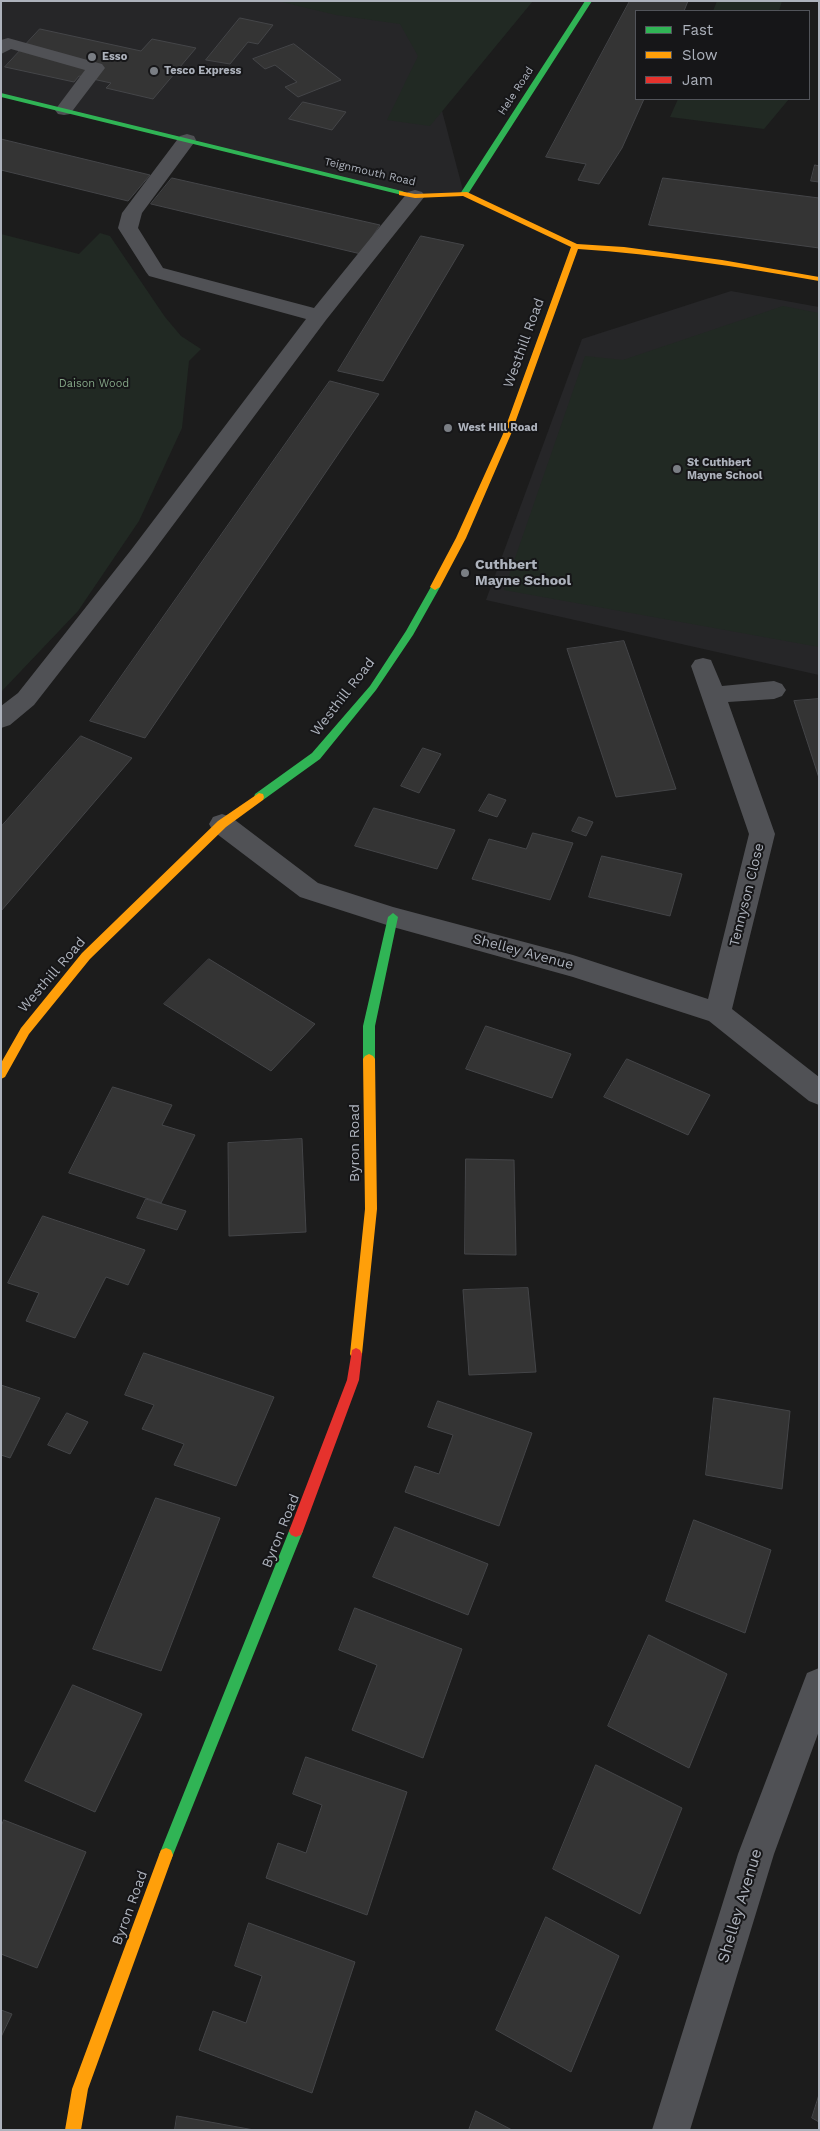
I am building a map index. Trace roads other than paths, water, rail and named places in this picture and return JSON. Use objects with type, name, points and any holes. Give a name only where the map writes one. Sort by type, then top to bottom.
[{"type":"street","name":"Hele Road","points":[[464,194],[589,1]]},
{"type":"street","points":[[1,49],[8,43],[96,68],[64,110]]},
{"type":"street","name":"Teignmouth Road","points":[[1,95],[414,196],[464,194],[575,246],[624,249],[722,262],[817,278]]},
{"type":"street","points":[[187,140],[132,213],[128,228],[156,272],[318,316]]},
{"type":"street","points":[[1,719],[32,692],[139,555],[318,316],[414,196]]},
{"type":"street","name":"Westhill Road","points":[[1,1074],[25,1031],[86,956],[222,824],[316,756],[373,688],[410,633],[461,538],[507,434],[575,246]]},
{"type":"street","name":"Tennyson Close","points":[[703,666],[762,834],[718,1013]]},
{"type":"street","points":[[713,694],[774,690]]},
{"type":"street","name":"Shelley Avenue","points":[[222,824],[309,890],[393,917],[573,966],[718,1013],[819,1093]]},
{"type":"street","name":"Byron Road","points":[[73,2130],[80,2088],[156,1881],[314,1487],[353,1380],[371,1208],[369,1026],[393,917]]},
{"type":"street","name":"Shelley Avenue","points":[[671,2130],[756,1854],[819,1685]]},
{"type":"place","name":"Esso","points":[[92,57]]},
{"type":"place","name":"Tesco Express","points":[[154,71]]},
{"type":"place","name":"West Hill Road","points":[[448,428]]},
{"type":"place","name":"St Cuthbert Mayne School","points":[[677,469]]},
{"type":"place","name":"Cuthbert Mayne School","points":[[465,573]]},
{"type":"park label","name":"Daison Wood","points":[[94,384]]}]
